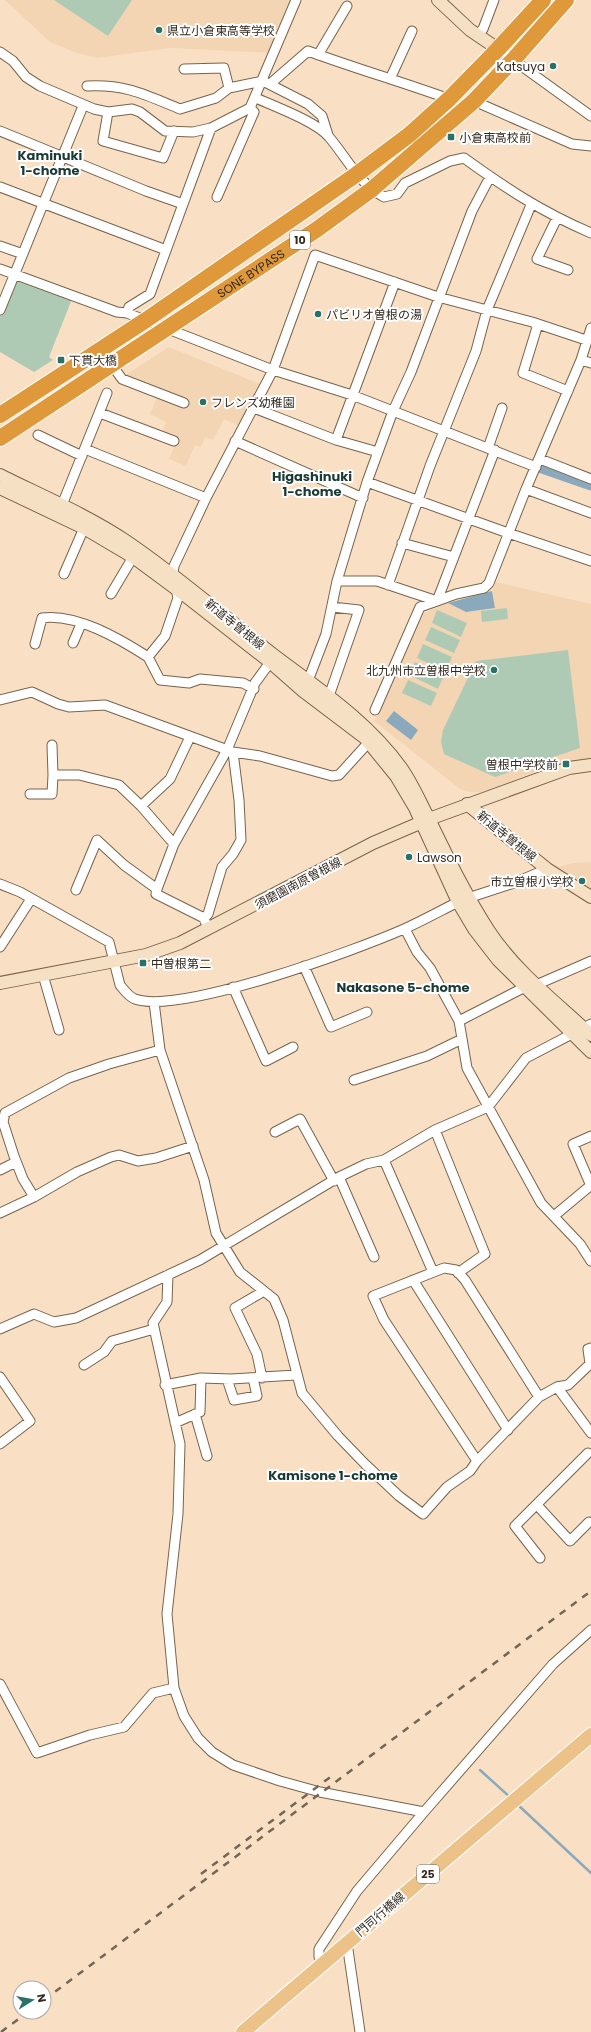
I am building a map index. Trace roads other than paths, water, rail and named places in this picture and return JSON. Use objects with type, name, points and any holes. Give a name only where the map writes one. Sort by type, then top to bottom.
[{"type":"highway","name":"SONE BYPASS","points":[[0,415],[146,320],[357,174],[409,135],[449,99],[543,0]]},
{"type":"highway","name":"SONE BYPASS","points":[[0,438],[316,230],[371,190],[474,101],[514,59],[566,0]]},
{"type":"main road","points":[[438,0],[477,35],[498,49]]},
{"type":"main road","name":"新道寺曽根線","points":[[0,476],[62,505],[125,540],[173,574],[272,659],[306,686],[369,742],[396,776],[425,820]]},
{"type":"main road","name":"新道寺曽根線","points":[[0,488],[84,528],[133,557],[272,659]]},
{"type":"main road","name":"新道寺曽根線","points":[[306,686],[329,696],[376,737],[398,765],[425,820]]},
{"type":"main road","name":"須磨園南原曽根線","points":[[0,983],[146,955],[180,943],[206,924],[373,843],[425,820],[569,768],[591,765]]},
{"type":"main road","name":"新道寺曽根線","points":[[467,804],[547,869],[591,897]]},
{"type":"main road","points":[[425,820],[463,900],[512,960],[530,986],[585,1030],[591,1052]]},
{"type":"main road","name":"門司行橋線","points":[[243,2032],[591,1735]]},
{"type":"street","points":[[267,83],[296,0]]},
{"type":"street","points":[[477,35],[483,29],[494,0]]},
{"type":"street","points":[[318,55],[347,6]]},
{"type":"street","points":[[390,78],[412,31]]},
{"type":"street","points":[[498,49],[514,59],[591,116]]},
{"type":"street","points":[[0,52],[13,61],[26,77],[83,106],[108,112],[132,109],[140,112],[165,131],[193,132],[211,128],[250,108],[267,83],[308,51],[324,58],[390,78],[449,99]]},
{"type":"street","points":[[184,69],[224,68],[229,88]]},
{"type":"street","points":[[87,86],[109,85],[129,89],[148,95],[180,109],[216,98],[229,88],[267,83],[308,104],[322,116],[328,135],[357,174],[371,190],[384,197],[390,197],[396,194],[405,182],[460,158],[464,158],[531,205],[591,233]]},
{"type":"street","points":[[256,98],[302,119],[328,135]]},
{"type":"street","points":[[474,101],[572,144],[591,146]]},
{"type":"street","points":[[0,310],[83,106]]},
{"type":"street","points":[[217,197],[254,112],[250,108]]},
{"type":"street","points":[[108,112],[103,141],[163,158],[174,131]]},
{"type":"street","points":[[127,313],[129,308],[150,294],[211,128]]},
{"type":"street","points":[[0,131],[146,191],[183,204]]},
{"type":"street","points":[[306,686],[326,634],[337,581],[367,482],[393,411],[411,372],[438,297],[472,211],[490,177]]},
{"type":"street","points":[[0,187],[166,250]]},
{"type":"street","points":[[388,585],[418,500],[476,351],[487,310],[531,205]]},
{"type":"street","points":[[557,218],[537,259],[568,270]]},
{"type":"street","points":[[0,246],[23,254]]},
{"type":"street","points":[[148,657],[165,636],[178,598],[173,574],[174,566],[235,441],[274,370],[315,255],[438,297],[538,324],[586,340]]},
{"type":"street","points":[[0,269],[117,312],[127,313],[146,320],[274,370],[352,395],[491,449],[591,479]]},
{"type":"street","points":[[336,440],[395,282]]},
{"type":"street","points":[[538,324],[523,373],[568,391]]},
{"type":"street","points":[[375,710],[420,607],[456,594],[484,588],[489,583],[526,489],[581,360],[591,328]]},
{"type":"street","points":[[581,360],[591,363]]},
{"type":"street","points":[[112,365],[122,379],[184,403]]},
{"type":"street","points":[[62,505],[107,393]]},
{"type":"street","points":[[254,408],[336,440],[378,452]]},
{"type":"street","points":[[437,601],[468,519],[491,449],[502,408]]},
{"type":"street","points":[[100,413],[174,441]]},
{"type":"street","points":[[38,435],[206,498]]},
{"type":"street","points":[[235,441],[363,498]]},
{"type":"street","points":[[367,482],[508,534],[591,561]]},
{"type":"street","points":[[526,489],[591,513]]},
{"type":"street","points":[[64,574],[84,528]]},
{"type":"street","points":[[402,543],[454,557]]},
{"type":"street","points":[[111,594],[133,557]]},
{"type":"street","points":[[337,581],[377,581],[437,601]]},
{"type":"street","points":[[329,696],[359,610],[332,607]]},
{"type":"street","points":[[35,644],[42,618],[54,616],[117,637],[148,657],[160,680],[189,684],[200,679],[243,683],[254,690]]},
{"type":"street","points":[[73,643],[81,624]]},
{"type":"street","points":[[230,751],[239,800],[241,840],[233,854],[222,867],[206,924],[156,894],[157,889],[174,844],[230,751],[254,690],[255,683],[272,659]]},
{"type":"street","points":[[0,700],[32,692],[58,704],[69,707],[105,705],[230,751],[260,756],[332,776],[339,775],[369,742]]},
{"type":"street","points":[[141,806],[170,779],[190,737]]},
{"type":"street","points":[[30,794],[52,794],[52,745]]},
{"type":"street","points":[[53,775],[78,775],[119,785],[141,806],[174,844]]},
{"type":"street","points":[[76,890],[97,840],[124,865],[157,889]]},
{"type":"street","points":[[0,884],[20,892],[109,942],[120,984],[127,993],[136,999],[154,1002],[169,1001],[233,987],[304,966],[371,943],[405,929],[463,900],[514,883],[547,869]]},
{"type":"street","points":[[0,948],[31,899]]},
{"type":"street","points":[[405,929],[417,952],[430,968],[459,1021],[467,1068],[541,1203],[580,1244],[591,1261]]},
{"type":"street","points":[[459,1021],[530,986],[591,962]]},
{"type":"street","points":[[304,966],[331,1027],[367,1012]]},
{"type":"street","points":[[43,975],[59,1030]]},
{"type":"street","points":[[233,987],[266,1061],[294,1047]]},
{"type":"street","points":[[154,1002],[160,1050],[204,1180],[216,1233],[240,1272],[274,1299],[283,1320],[296,1375],[302,1393],[338,1436],[399,1496],[423,1514],[447,1487],[470,1471],[539,1397],[557,1387],[568,1385],[590,1364],[588,1349],[591,1348]]},
{"type":"street","points":[[0,1329],[34,1314],[54,1322],[76,1318],[200,1260],[336,1179],[366,1164],[384,1160],[435,1130],[488,1107],[526,1058],[585,1030]]},
{"type":"street","points":[[354,1080],[427,1056],[462,1039]]},
{"type":"street","points":[[34,1197],[23,1179],[16,1162],[3,1122],[5,1113],[69,1078],[109,1064],[160,1050]]},
{"type":"street","points":[[275,1132],[300,1119],[336,1179],[374,1257]]},
{"type":"street","points":[[435,1130],[485,1254],[458,1273]]},
{"type":"street","points":[[554,1216],[591,1186],[573,1144],[591,1136]]},
{"type":"street","points":[[0,1213],[34,1197],[77,1172],[112,1157],[119,1155],[138,1161],[156,1158],[193,1146]]},
{"type":"street","points":[[384,1160],[433,1272]]},
{"type":"street","points":[[0,1170],[16,1162]]},
{"type":"street","points":[[478,1461],[384,1320],[373,1296],[444,1268],[456,1270],[465,1280],[539,1397]]},
{"type":"street","points":[[168,1275],[167,1302],[153,1323],[180,1444],[178,1514],[167,1614],[174,1688],[184,1716],[198,1738],[212,1752],[234,1765],[280,1781],[320,1792],[424,1812]]},
{"type":"street","points":[[413,1280],[508,1430]]},
{"type":"street","points":[[227,1379],[234,1400],[257,1396],[257,1354],[235,1308],[264,1291]]},
{"type":"street","points":[[84,1365],[104,1352],[112,1341],[154,1329]]},
{"type":"street","points":[[166,1385],[201,1378],[227,1379],[296,1375]]},
{"type":"street","points":[[0,1377],[30,1421],[0,1444]]},
{"type":"street","points":[[175,1423],[200,1412],[201,1378]]},
{"type":"street","points":[[557,1387],[591,1433]]},
{"type":"street","points":[[195,1414],[207,1456]]},
{"type":"street","points":[[540,1558],[515,1526],[590,1453]]},
{"type":"street","points":[[537,1505],[570,1541],[589,1522]]},
{"type":"street","points":[[323,1963],[319,1957],[319,1949],[326,1936],[357,1891],[553,1664],[591,1630]]},
{"type":"street","points":[[0,1684],[37,1753],[90,1734],[124,1727],[153,1692],[174,1688]]},
{"type":"street","points":[[347,1943],[360,2032]]},
{"type":"water","points":[[492,591],[495,608],[466,612],[448,603]]},
{"type":"water","points":[[394,711],[418,730],[411,740],[386,721]]},
{"type":"waterway","points":[[542,466],[591,483]]},
{"type":"waterway","points":[[480,1770],[511,1798]]},
{"type":"waterway","points":[[517,1804],[591,1873]]},
{"type":"railway","points":[[52,1994],[591,1591]]},
{"type":"railway","points":[[201,1874],[333,1775]]},
{"type":"railway","points":[[1,2032],[17,2020]]},
{"type":"place","name":"県立小倉東高等学校","points":[[159,30]]},
{"type":"place","name":"Katsuya","points":[[553,66]]},
{"type":"place","name":"小倉東高校前","points":[[451,137]]},
{"type":"place","name":"パビリオ曽根の湯","points":[[318,314]]},
{"type":"place","name":"下貫大橋","points":[[61,360]]},
{"type":"place","name":"フレンズ幼稚園","points":[[203,402]]},
{"type":"place","name":"北九州市立曽根中学校","points":[[494,670]]},
{"type":"place","name":"曽根中学校前","points":[[566,764]]},
{"type":"place","name":"Lawson","points":[[409,857]]},
{"type":"place","name":"市立曽根小学校","points":[[582,881]]},
{"type":"place","name":"中曽根第二","points":[[143,963]]},
{"type":"district","name":"Kaminuki 1-chome","points":[[50,162]]},
{"type":"district","name":"Higashinuki 1-chome","points":[[312,484]]},
{"type":"district","name":"Nakasone 5-chome","points":[[403,987]]},
{"type":"district","name":"Kamisone 1-chome","points":[[333,1475]]}]
